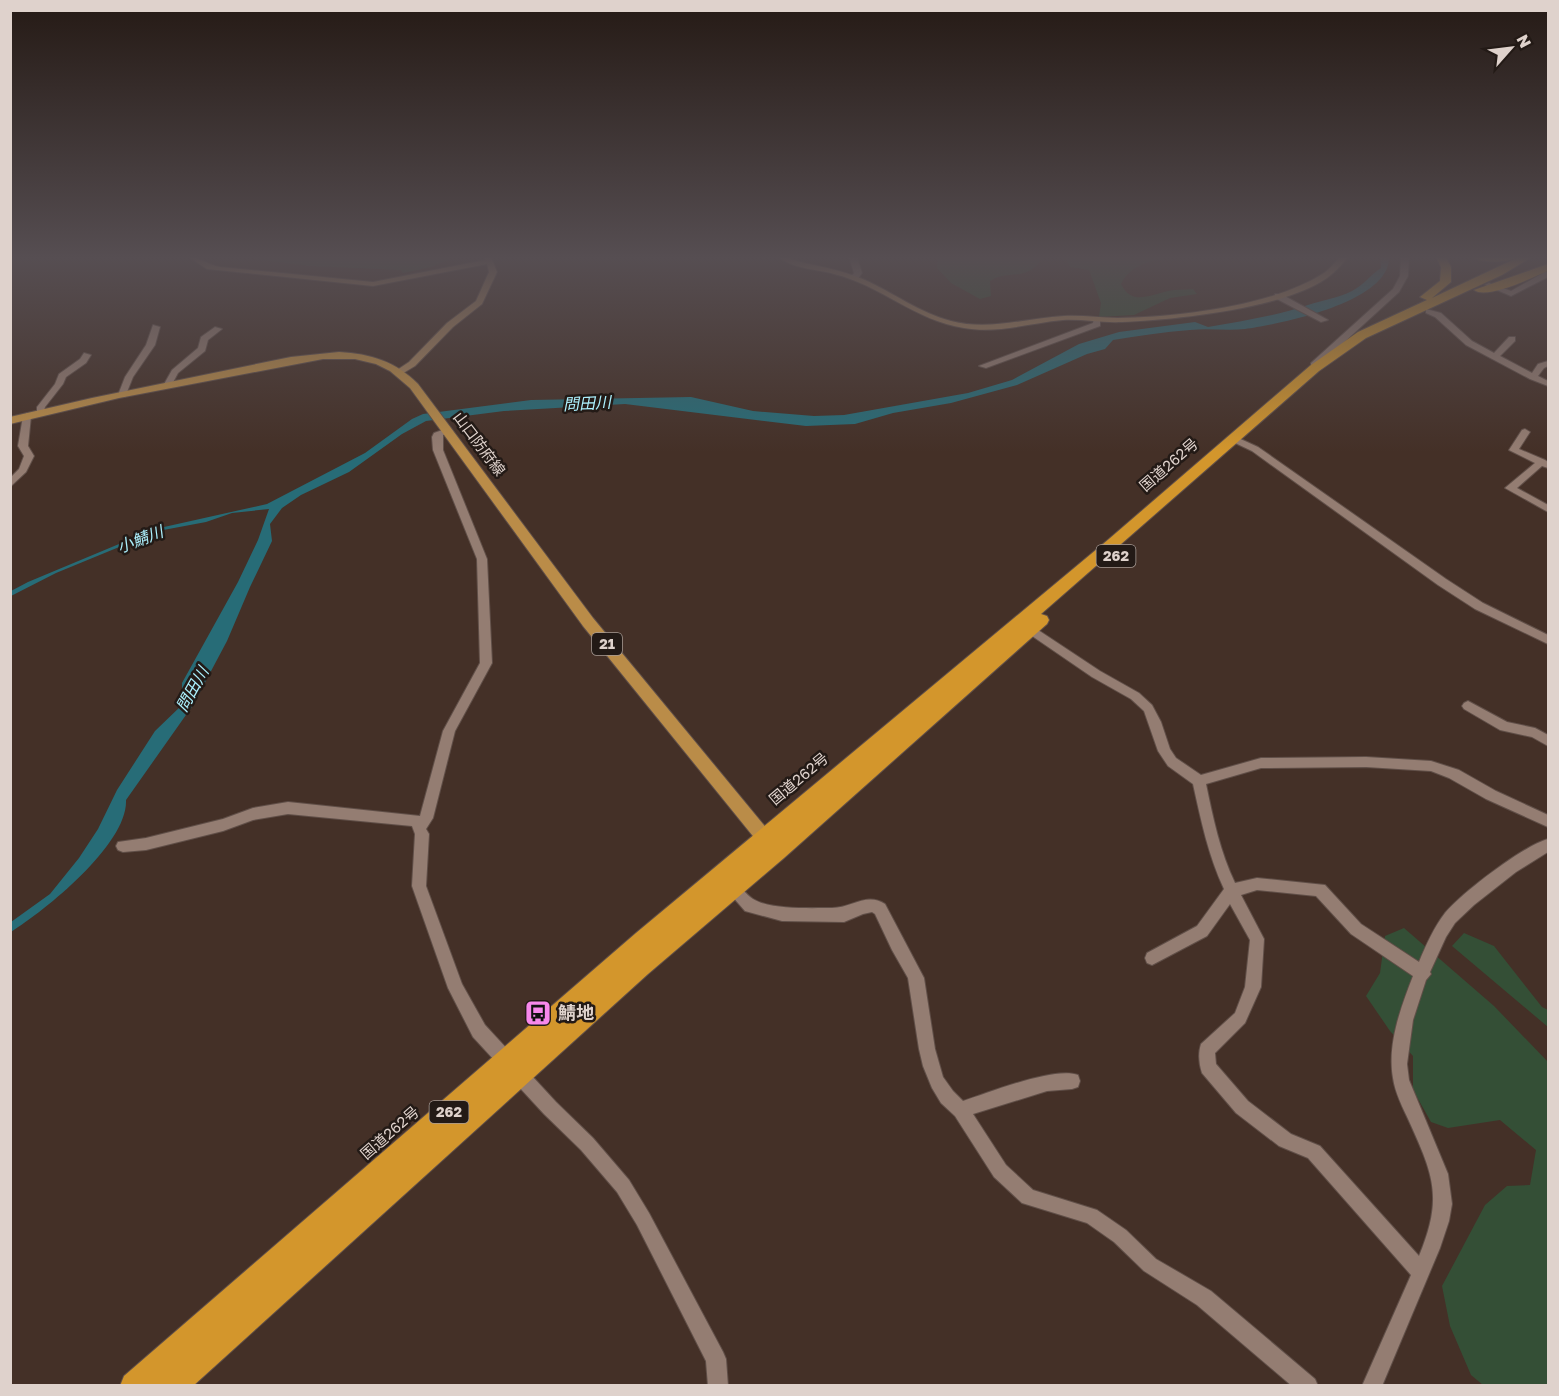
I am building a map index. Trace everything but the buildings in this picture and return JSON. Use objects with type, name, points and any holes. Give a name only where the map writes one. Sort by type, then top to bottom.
[{"type":"highway","points":[[1368,332],[1381,322]]},
{"type":"highway","name":"国道262号","points":[[1239,441],[1290,389],[1326,359],[1368,332],[1390,322]]},
{"type":"highway","name":"国道262号","points":[[171,1386],[513,1069],[644,940],[771,845],[1239,441],[1318,376],[1378,336],[1406,322]]},
{"type":"highway","name":"国道262号","points":[[134,1386],[732,888],[771,845]]},
{"type":"main road","name":"山口防府線","points":[[10,421],[122,394],[328,356],[369,358],[391,366],[400,372],[426,402],[588,622],[771,845]]},
{"type":"street","points":[[400,372],[412,364],[454,322]]},
{"type":"street","points":[[947,322],[956,325],[989,326],[1026,322]]},
{"type":"street","points":[[983,366],[1097,322]]},
{"type":"street","points":[[1290,389],[1363,322]]},
{"type":"street","points":[[1446,322],[1468,343],[1548,384]]},
{"type":"street","points":[[122,394],[135,368],[154,342],[156,327]]},
{"type":"street","points":[[167,386],[175,372],[202,349],[204,339],[218,329]]},
{"type":"street","points":[[1495,357],[1512,339]]},
{"type":"street","points":[[40,413],[41,407],[59,384],[62,376],[83,362],[87,355]]},
{"type":"street","points":[[1533,377],[1541,366],[1548,363]]},
{"type":"street","points":[[10,484],[23,470],[29,456],[23,446],[27,416]]},
{"type":"street","points":[[447,430],[439,433],[438,450],[482,559],[486,663],[449,731],[426,818],[420,827],[419,886],[456,988],[479,1030],[513,1069],[587,1144],[623,1186],[716,1359],[718,1386]]},
{"type":"street","points":[[1525,432],[1514,450],[1545,464]]},
{"type":"street","points":[[1239,441],[1479,606],[1548,640]]},
{"type":"street","points":[[1545,464],[1510,488],[1548,508]]},
{"type":"street","points":[[1026,625],[1088,669],[1135,696],[1148,708],[1164,751],[1172,762],[1199,781],[1216,851],[1231,891],[1257,939],[1253,987],[1240,1018],[1207,1050],[1208,1067],[1242,1107],[1285,1140],[1314,1152],[1421,1272]]},
{"type":"street","points":[[1468,706],[1504,726],[1535,733],[1548,741]]},
{"type":"street","points":[[1199,781],[1261,763],[1366,762],[1431,766],[1454,774],[1548,821]]},
{"type":"street","points":[[123,846],[146,844],[223,825],[253,814],[288,808],[381,819],[410,820],[416,821],[420,827]]},
{"type":"street","points":[[1372,1386],[1402,1323],[1433,1244],[1443,1203],[1439,1172],[1400,1078],[1398,1055],[1407,1013],[1434,947],[1451,917],[1466,903],[1548,844]]},
{"type":"street","points":[[1152,958],[1202,931],[1231,891],[1257,884],[1320,890],[1356,929],[1423,974]]},
{"type":"street","points":[[732,888],[750,906],[782,914],[844,915],[874,905],[880,909],[915,975],[921,996],[927,1055],[931,1068],[951,1103],[961,1110],[1000,1171],[1028,1197],[1091,1216],[1120,1236],[1150,1265],[1204,1298],[1308,1386]]},
{"type":"street","points":[[961,1110],[1047,1083],[1072,1081]]},
{"type":"green space","points":[[1404,928],[1494,1006],[1548,1062],[1548,1385],[1483,1385],[1471,1375],[1450,1326],[1442,1286],[1485,1205],[1507,1186],[1530,1185],[1536,1150],[1500,1120],[1448,1128],[1431,1122],[1413,1090],[1413,1056],[1390,1031],[1366,996],[1380,973],[1385,936]]},
{"type":"green space","points":[[1464,933],[1494,946],[1542,1007],[1548,1010],[1548,1027],[1452,946]]},
{"type":"water","name":"問田川","points":[[1194,322],[1208,327],[1233,322],[1281,322],[1245,329],[1190,330],[1113,340],[1105,349],[1087,354],[1017,385],[951,403],[893,413],[855,424],[806,426],[625,404],[504,411],[426,421],[402,434],[349,472],[301,495],[282,508],[270,524],[272,541],[227,641],[193,705],[126,800],[123,817],[114,836],[100,855],[63,892],[11,932],[11,922],[50,894],[79,858],[98,829],[117,790],[155,731],[182,705],[182,683],[238,582],[258,540],[269,509],[232,513],[206,522],[158,531],[56,573],[11,596],[11,591],[28,582],[155,529],[267,504],[365,453],[412,419],[423,414],[531,400],[691,397],[753,411],[814,416],[844,415],[968,393],[1012,380],[1079,344],[1119,332]]},
{"type":"place","name":"鯖地","points":[[538,1013]]},
{"type":"water label","name":"小鯖川","points":[[140,539]]}]
